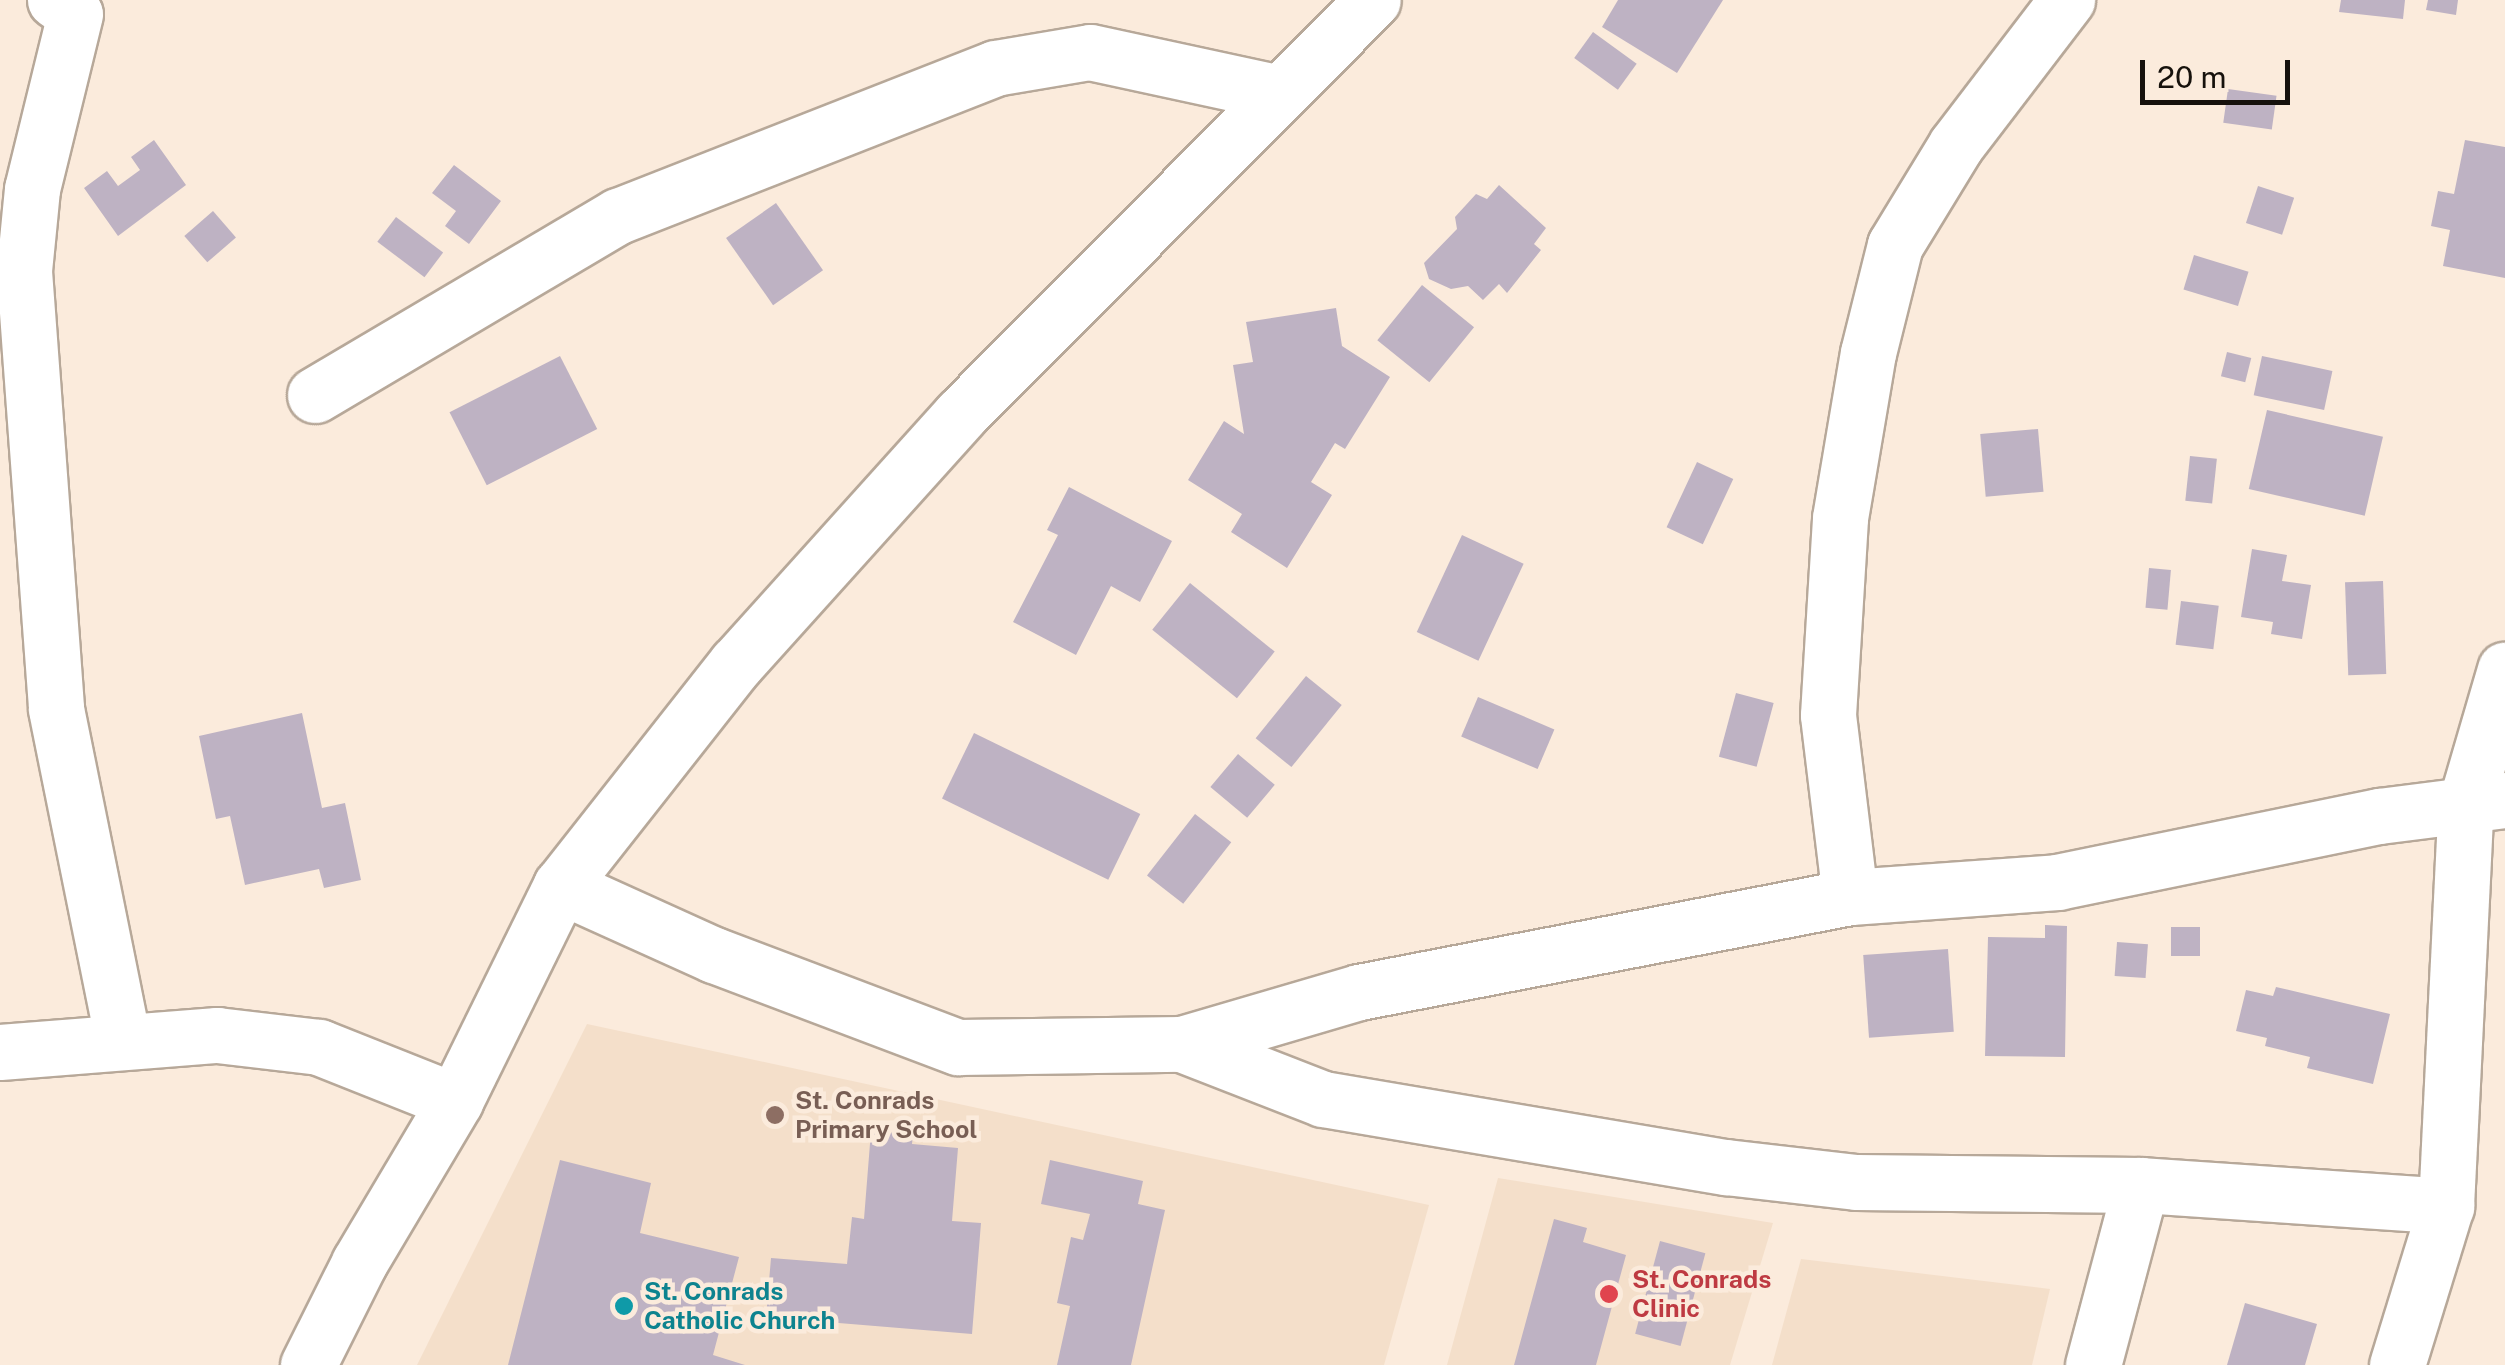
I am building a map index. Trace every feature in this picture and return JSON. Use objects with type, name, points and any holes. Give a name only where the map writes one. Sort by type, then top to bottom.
[{"type":"street","points":[[308,1365],[359,1263],[455,1101],[560,886],[736,664],[960,414],[1372,0]]},
{"type":"street","points":[[1850,897],[1828,715],[1840,518],[1868,353],[1895,244],[1956,145],[2067,0]]},
{"type":"street","points":[[72,5],[32,189],[24,270],[56,709],[123,1041]]},
{"type":"street","points":[[315,395],[618,216],[995,68],[1090,52],[1280,93]]},
{"type":"street","points":[[0,594],[45,566]]},
{"type":"street","points":[[2397,1365],[2446,1206],[2486,802],[2505,670]]},
{"type":"street","points":[[560,886],[714,954],[958,1048],[1182,1044],[1359,992],[1850,897],[2057,882],[2379,816],[2486,802]]},
{"type":"street","points":[[0,1052],[218,1035],[320,1047],[455,1101]]},
{"type":"street","points":[[1182,1044],[1323,1099],[1726,1167],[1856,1182],[2140,1185],[2446,1206]]},
{"type":"street","points":[[2093,1365],[2140,1185]]},
{"type":"shaded area","name":"St. Conrads Primary School","points":[[587,1024],[1429,1205],[1384,1365],[417,1365]]},
{"type":"shaded area","name":"St. Conrads Clinic","points":[[1498,1178],[1773,1223],[1730,1365],[1447,1365]]},
{"type":"shaded area","points":[[1801,1259],[2050,1289],[2032,1365],[1772,1365]]},
{"type":"building","points":[[1618,0],[1723,0],[1677,73],[1602,27]]},
{"type":"building","points":[[2341,0],[2405,0],[2403,19],[2339,12]]},
{"type":"building","points":[[2428,0],[2458,0],[2456,15],[2426,10]]},
{"type":"building","points":[[1593,32],[1637,64],[1618,90],[1574,58]]},
{"type":"building","points":[[2228,89],[2277,96],[2272,129],[2223,123]]},
{"type":"building","points":[[154,140],[186,185],[118,236],[84,188],[107,171],[118,186],[140,170],[131,157]]},
{"type":"building","points":[[2465,140],[2505,147],[2505,278],[2443,266],[2450,230],[2431,226],[2438,191],[2454,194]]},
{"type":"building","points":[[454,165],[501,201],[469,244],[445,226],[456,211],[432,193]]},
{"type":"building","points":[[1499,185],[1546,228],[1534,244],[1541,250],[1507,293],[1499,284],[1483,300],[1468,286],[1451,289],[1429,279],[1424,263],[1457,229],[1455,217],[1476,194],[1487,199]]},
{"type":"building","points":[[2258,186],[2294,198],[2282,235],[2246,223]]},
{"type":"building","points":[[776,203],[823,270],[773,305],[726,238]]},
{"type":"building","points":[[213,211],[236,237],[207,262],[184,236]]},
{"type":"building","points":[[396,217],[443,253],[424,277],[377,242]]},
{"type":"building","points":[[2194,255],[2249,272],[2238,306],[2183,289]]},
{"type":"building","points":[[1422,285],[1474,327],[1429,382],[1377,340]]},
{"type":"building","points":[[1336,308],[1342,346],[1390,377],[1345,449],[1335,443],[1311,482],[1332,495],[1287,568],[1231,532],[1242,514],[1188,480],[1224,421],[1244,434],[1233,365],[1253,362],[1246,322]]},
{"type":"building","points":[[2227,352],[2251,358],[2245,382],[2221,376]]},
{"type":"building","points":[[560,356],[597,429],[487,485],[450,412]]},
{"type":"building","points":[[2262,356],[2332,371],[2324,410],[2254,395]]},
{"type":"building","points":[[2267,410],[2383,437],[2365,516],[2249,489]]},
{"type":"building","points":[[2038,429],[2043,492],[1986,497],[1980,434]]},
{"type":"building","points":[[2190,456],[2217,459],[2212,504],[2185,501]]},
{"type":"building","points":[[1697,462],[1733,479],[1703,544],[1667,527]]},
{"type":"building","points":[[1069,487],[1172,541],[1140,602],[1111,586],[1076,655],[1013,622],[1058,535],[1047,530]]},
{"type":"building","points":[[1462,535],[1524,564],[1478,661],[1417,632]]},
{"type":"building","points":[[2252,549],[2287,555],[2282,581],[2311,585],[2302,639],[2271,634],[2273,622],[2241,617]]},
{"type":"building","points":[[2149,568],[2171,570],[2167,610],[2146,608]]},
{"type":"building","points":[[2383,581],[2386,674],[2348,675],[2345,582]]},
{"type":"building","points":[[1190,583],[1275,652],[1237,698],[1152,630]]},
{"type":"building","points":[[2181,601],[2219,606],[2213,649],[2176,645]]},
{"type":"building","points":[[1306,676],[1342,705],[1291,767],[1256,738]]},
{"type":"building","points":[[1736,693],[1774,703],[1757,767],[1719,757]]},
{"type":"building","points":[[1478,697],[1554,729],[1538,769],[1461,737]]},
{"type":"building","points":[[302,713],[322,808],[345,803],[361,880],[324,888],[319,869],[245,885],[230,816],[216,819],[199,736]]},
{"type":"building","points":[[974,733],[1140,814],[1108,880],[942,799]]},
{"type":"building","points":[[1238,754],[1275,785],[1247,818],[1210,787]]},
{"type":"building","points":[[1195,814],[1231,842],[1183,904],[1147,875]]},
{"type":"building","points":[[2045,925],[2067,926],[2065,1057],[1985,1056],[1988,937],[2045,938]]},
{"type":"building","points":[[2171,927],[2200,927],[2200,956],[2171,956]]},
{"type":"building","points":[[2117,942],[2148,944],[2146,978],[2115,976]]},
{"type":"building","points":[[1948,949],[1954,1032],[1869,1038],[1863,955]]},
{"type":"building","points":[[2276,987],[2390,1014],[2373,1084],[2307,1068],[2310,1057],[2265,1046],[2267,1038],[2236,1031],[2246,990],[2273,996]]},
{"type":"building","points":[[871,1131],[913,1134],[912,1144],[958,1148],[952,1221],[981,1223],[972,1334],[766,1317],[771,1258],[847,1264],[852,1217],[864,1219]]},
{"type":"building","name":"St. Conrads Catholic Church","points":[[560,1160],[651,1183],[640,1233],[739,1257],[713,1355],[745,1365],[508,1365]]},
{"type":"building","points":[[1050,1160],[1143,1181],[1138,1204],[1165,1210],[1131,1365],[1057,1365],[1070,1306],[1057,1303],[1071,1237],[1083,1240],[1090,1214],[1041,1204]]},
{"type":"building","points":[[1554,1219],[1587,1228],[1583,1242],[1626,1255],[1596,1365],[1514,1365]]},
{"type":"building","points":[[1660,1241],[1705,1253],[1681,1346],[1635,1334]]},
{"type":"building","points":[[2245,1303],[2317,1324],[2305,1365],[2227,1365]]},
{"type":"place","name":"St. Conrads Primary School","points":[[775,1115]]},
{"type":"place","name":"St. Conrads Clinic","points":[[1609,1294]]},
{"type":"place","name":"St. Conrads Catholic Church","points":[[624,1306]]}]
